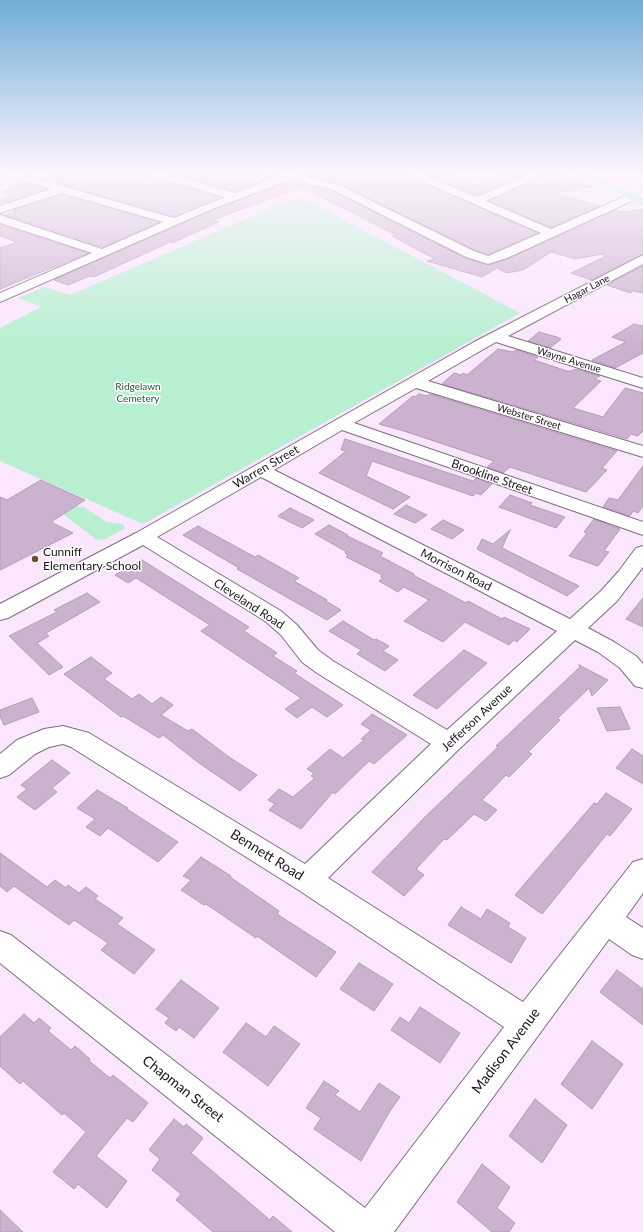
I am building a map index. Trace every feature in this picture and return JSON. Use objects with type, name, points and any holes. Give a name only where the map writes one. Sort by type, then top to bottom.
[{"type":"street","points":[[37,231],[102,253]]},
{"type":"street","points":[[0,298],[153,231]]},
{"type":"street","points":[[425,231],[470,254],[488,260],[499,257],[554,231]]},
{"type":"street","name":"Hagar Lane","points":[[530,319],[643,259]]},
{"type":"street","points":[[5,283],[21,289]]},
{"type":"street","name":"Warren Street","points":[[0,613],[143,537],[340,424],[530,319]]},
{"type":"street","name":"Wayne Avenue","points":[[496,337],[639,378]]},
{"type":"street","name":"Webster Street","points":[[415,382],[643,452]]},
{"type":"street","name":"Brookline Street","points":[[340,424],[643,529]]},
{"type":"street","name":"Morrison Road","points":[[261,470],[606,647],[628,662],[643,680]]},
{"type":"street","name":"Cleveland Road","points":[[143,537],[273,616],[289,630],[310,656],[326,668],[449,743]]},
{"type":"street","name":"Jefferson Avenue","points":[[307,880],[449,743],[609,596],[626,576],[643,552]]},
{"type":"street","name":"Bennett Road","points":[[0,768],[26,747],[44,738],[63,735],[80,740],[307,880],[527,1024]]},
{"type":"street","name":"Madison Avenue","points":[[371,1232],[643,871]]},
{"type":"street","points":[[606,920],[643,945]]},
{"type":"street","name":"Chapman Street","points":[[0,945],[366,1232]]},
{"type":"green space","name":"Ridgelawn Cemetery","points":[[217,231],[366,231],[520,313],[143,524],[0,461],[0,328],[41,307],[18,298],[45,287],[70,295]]},
{"type":"green space","points":[[76,506],[84,507],[107,522],[123,524],[125,528],[106,539],[97,540],[64,515],[65,512]]},
{"type":"building","points":[[0,231],[20,231],[88,253],[0,289],[0,248],[17,242],[0,236]]},
{"type":"building","points":[[55,231],[137,231],[102,247]]},
{"type":"building","points":[[164,231],[198,231],[172,243],[170,242],[94,277],[90,276],[68,285],[54,280]]},
{"type":"building","points":[[389,231],[412,231],[465,258],[488,265],[508,259],[569,231],[643,231],[643,254],[592,280],[571,273],[604,257],[603,254],[575,259],[551,252],[523,270],[507,273],[497,268],[482,277],[427,261],[435,259],[392,236],[396,235]]},
{"type":"building","points":[[437,231],[534,231],[537,233],[488,254],[475,250]]},
{"type":"building","points":[[643,266],[643,293],[633,291],[630,293],[607,285]]},
{"type":"building","points":[[634,324],[643,326],[643,353],[615,368],[592,360],[626,342],[612,337]]},
{"type":"building","points":[[539,332],[561,339],[550,348],[528,341]]},
{"type":"building","points":[[498,349],[513,352],[516,350],[538,357],[534,360],[567,371],[576,369],[600,376],[594,379],[601,381],[573,408],[603,417],[625,388],[643,393],[643,431],[638,436],[631,434],[627,439],[442,384],[454,373],[461,375],[463,373],[467,375]]},
{"type":"building","points":[[419,394],[427,396],[430,394],[617,451],[602,468],[607,470],[586,492],[510,467],[503,473],[487,467],[494,461],[379,424],[413,396],[415,397]]},
{"type":"building","points":[[345,439],[473,481],[476,478],[492,484],[481,495],[476,493],[473,496],[372,461],[366,476],[410,497],[393,509],[319,473],[346,451],[341,450]]},
{"type":"building","points":[[643,466],[643,506],[638,513],[633,511],[630,516],[603,507],[609,498],[618,500]]},
{"type":"building","points":[[41,480],[85,500],[51,522],[73,533],[0,570],[0,497],[7,500]]},
{"type":"building","points":[[510,495],[532,503],[530,505],[565,517],[556,528],[499,507]]},
{"type":"building","points":[[406,505],[427,515],[415,523],[394,514]]},
{"type":"building","points":[[290,508],[314,520],[302,528],[278,516]]},
{"type":"building","points":[[594,519],[620,529],[604,551],[609,552],[598,566],[569,556],[587,533],[584,532]]},
{"type":"building","points":[[443,520],[464,530],[452,539],[431,529]]},
{"type":"building","points":[[329,525],[348,535],[347,536],[383,553],[380,556],[466,603],[468,601],[502,619],[504,617],[530,629],[517,642],[514,640],[509,645],[465,622],[443,642],[404,621],[429,600],[404,587],[398,592],[379,581],[383,578],[381,577],[382,575],[346,557],[348,555],[345,553],[347,552],[315,534]]},
{"type":"building","points":[[198,526],[255,557],[258,555],[299,578],[294,581],[341,610],[327,620],[237,569],[239,568],[183,535]]},
{"type":"building","points":[[510,530],[502,548],[579,586],[567,596],[477,549],[482,539],[493,544]]},
{"type":"building","points":[[142,560],[249,627],[244,631],[277,653],[273,656],[297,671],[294,673],[343,705],[327,717],[312,707],[297,718],[285,709],[301,698],[201,631],[210,625],[136,578],[128,583],[115,575]]},
{"type":"building","points":[[87,593],[100,602],[46,633],[49,636],[37,643],[63,667],[49,675],[9,636],[57,612],[54,610]]},
{"type":"building","points":[[643,598],[643,627],[626,619]]},
{"type":"building","points":[[343,621],[374,640],[376,639],[389,646],[383,651],[398,660],[385,671],[357,654],[361,650],[329,631]]},
{"type":"building","points":[[464,650],[487,663],[437,709],[413,695]]},
{"type":"building","points":[[91,657],[112,673],[104,679],[132,699],[139,694],[152,704],[161,697],[173,705],[161,715],[188,731],[192,729],[229,757],[257,775],[240,791],[199,763],[163,735],[159,738],[123,716],[121,717],[64,674]]},
{"type":"building","points":[[579,665],[608,680],[592,696],[589,688],[557,719],[560,720],[528,752],[532,754],[509,777],[506,775],[482,800],[497,810],[486,821],[474,814],[447,840],[444,839],[416,869],[424,875],[404,896],[372,872],[425,817],[498,747],[496,746],[580,667]]},
{"type":"building","points":[[32,698],[39,712],[4,725],[0,716],[0,710]]},
{"type":"building","points":[[620,707],[630,729],[607,731],[597,708]]},
{"type":"building","points":[[372,714],[407,735],[374,764],[369,761],[335,794],[333,792],[301,829],[269,810],[275,804],[268,800],[279,789],[293,797],[315,778],[311,776],[314,773],[307,769],[330,749],[343,758],[364,740],[361,739],[371,730],[361,724]]},
{"type":"building","points":[[632,749],[643,756],[643,784],[616,768]]},
{"type":"building","points":[[52,760],[70,773],[52,788],[57,792],[35,810],[17,797],[27,789],[21,785]]},
{"type":"building","points":[[97,790],[128,808],[127,809],[178,842],[158,862],[108,828],[100,836],[86,827],[95,819],[77,808]]},
{"type":"building","points":[[606,793],[632,809],[610,836],[607,834],[542,914],[515,895],[594,803],[597,804]]},
{"type":"building","points":[[0,853],[47,887],[55,880],[66,888],[68,885],[79,893],[86,887],[98,896],[95,899],[123,918],[117,924],[155,950],[134,974],[101,950],[108,943],[74,920],[69,925],[14,886],[7,892],[0,886]]},
{"type":"building","points":[[201,857],[231,876],[230,877],[279,911],[277,914],[336,952],[316,977],[257,936],[256,938],[206,904],[204,905],[181,890],[191,880],[183,876]]},
{"type":"building","points":[[461,907],[481,919],[487,909],[510,923],[508,927],[526,938],[511,963],[448,925]]},
{"type":"building","points":[[359,963],[393,984],[374,1011],[340,989]]},
{"type":"building","points":[[617,970],[643,989],[643,1025],[600,992]]},
{"type":"building","points":[[181,980],[219,1008],[194,1038],[179,1027],[176,1031],[165,1023],[169,1018],[156,1009]]},
{"type":"building","points":[[420,1007],[460,1033],[440,1063],[391,1030],[400,1017],[409,1023]]},
{"type":"building","points":[[24,1014],[34,1023],[39,1018],[51,1028],[48,1031],[71,1050],[75,1046],[90,1059],[89,1061],[110,1078],[113,1075],[148,1103],[133,1122],[127,1118],[96,1156],[127,1181],[107,1208],[78,1184],[74,1189],[53,1172],[86,1132],[64,1113],[62,1115],[23,1081],[20,1084],[0,1066],[0,1037]]},
{"type":"building","points":[[246,1023],[266,1037],[274,1026],[300,1044],[268,1086],[223,1052]]},
{"type":"building","points":[[592,1041],[623,1064],[592,1109],[561,1084]]},
{"type":"building","points":[[324,1081],[339,1091],[335,1095],[360,1112],[379,1083],[400,1097],[390,1111],[361,1161],[314,1129],[321,1118],[306,1108]]},
{"type":"building","points":[[535,1099],[567,1125],[542,1163],[509,1136]]},
{"type":"building","points":[[174,1119],[184,1127],[186,1124],[203,1138],[191,1153],[270,1220],[273,1216],[292,1232],[213,1232],[176,1200],[181,1194],[152,1170],[160,1159],[149,1150]]},
{"type":"building","points":[[482,1164],[510,1187],[497,1208],[515,1223],[509,1232],[492,1232],[457,1202]]},
{"type":"building","points":[[0,1210],[23,1232],[0,1232]]},
{"type":"place","name":"Cunniff Elementary School","points":[[35,559]]}]
